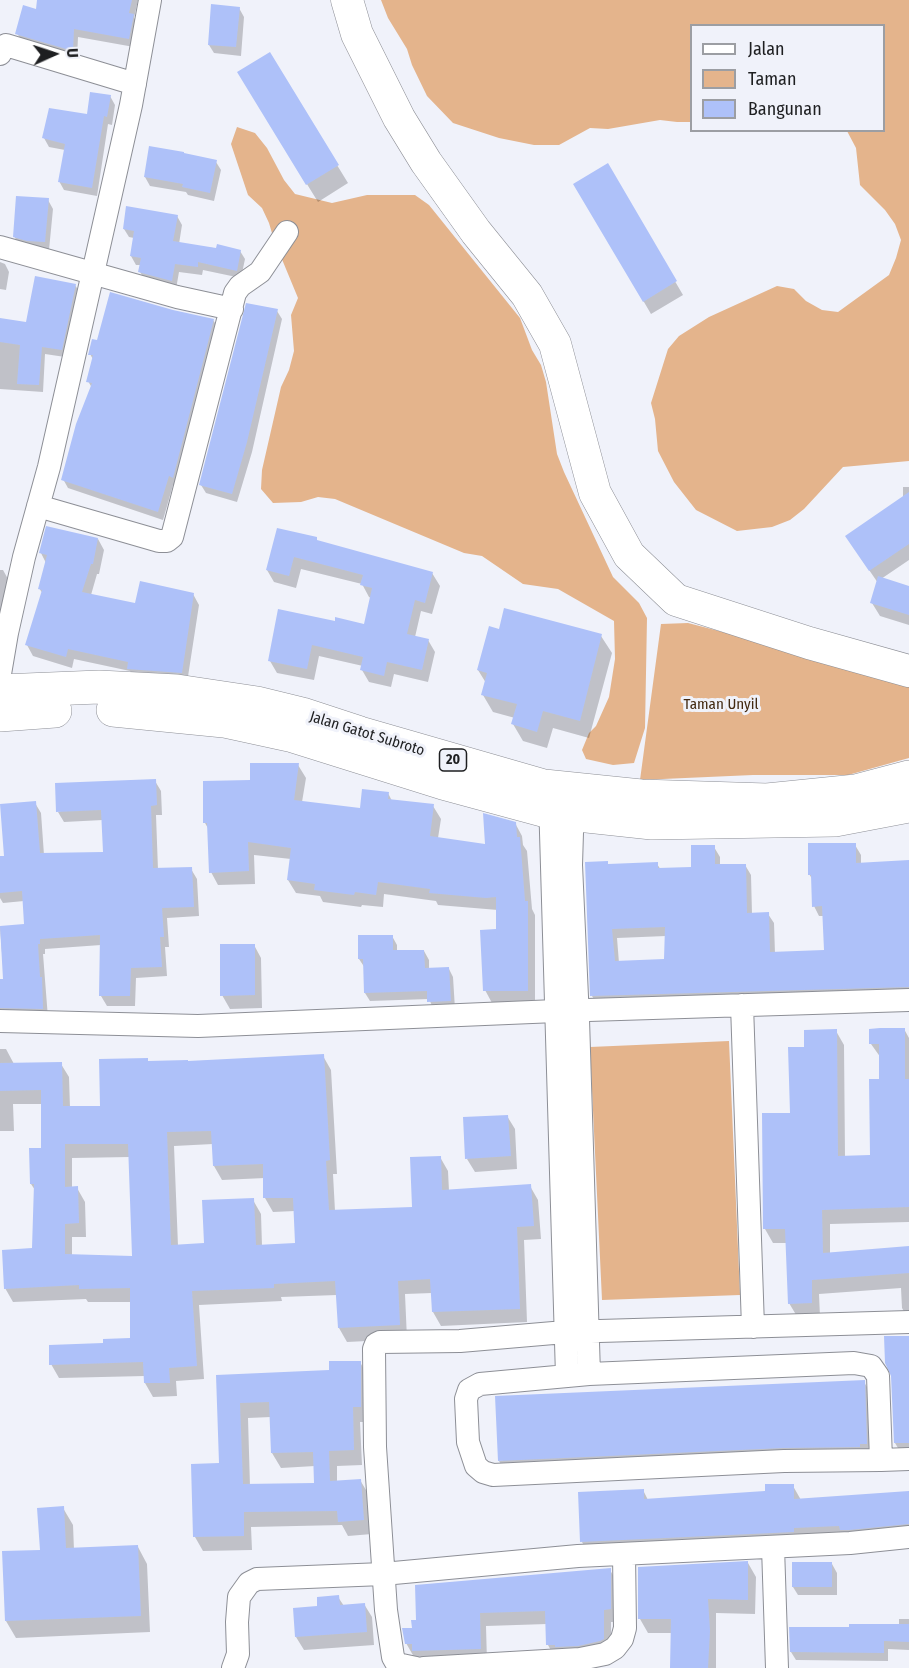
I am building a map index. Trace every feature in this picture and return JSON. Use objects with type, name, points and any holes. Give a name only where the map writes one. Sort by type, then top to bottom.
[{"type":"highway","name":"Jalan Gatot Subroto","points":[[0,691],[99,687],[177,692],[257,703],[383,739],[561,800],[652,823],[823,820],[909,807]]},
{"type":"highway","name":"Jalan Gatot Subroto","points":[[0,715],[99,709],[224,721],[293,736],[434,780],[561,800],[641,796],[767,800],[856,791],[909,777]]},
{"type":"main road","points":[[347,0],[357,34],[399,118],[426,162],[476,232],[527,295],[555,344],[595,493],[629,555],[676,600],[809,643],[909,671]]},
{"type":"street","points":[[0,674],[7,633],[94,274],[135,84],[150,0]]},
{"type":"street","points":[[0,54],[2,47],[6,45],[135,84]]},
{"type":"street","points":[[38,506],[159,541],[167,541],[172,537],[237,289],[260,272],[287,232]]},
{"type":"street","points":[[0,247],[177,297],[232,309]]},
{"type":"street","points":[[561,800],[571,864],[567,1011],[570,1114],[565,1332],[578,1375]]},
{"type":"street","points":[[0,1021],[198,1026],[909,1000]]},
{"type":"street","points":[[742,1005],[753,1326]]},
{"type":"street","points":[[570,1114],[589,1331],[578,1375]]},
{"type":"street","points":[[416,1668],[397,1664],[393,1657],[383,1574],[375,1446],[374,1349],[376,1344],[380,1342],[460,1341],[589,1331],[909,1322]]},
{"type":"street","points":[[881,1460],[878,1376],[871,1366],[854,1363],[578,1375],[480,1384],[469,1390],[466,1399],[468,1442],[476,1466],[483,1472],[493,1475],[784,1461],[881,1460],[909,1459]]},
{"type":"street","points":[[233,1668],[238,1654],[239,1597],[249,1583],[257,1579],[383,1574],[578,1556],[850,1543],[909,1537]]},
{"type":"street","points":[[773,1547],[777,1668]]},
{"type":"street","points":[[424,1668],[580,1659],[605,1654],[615,1648],[622,1639],[625,1628],[624,1554]]},
{"type":"green space","points":[[381,0],[909,0],[909,461],[843,467],[804,509],[790,520],[772,527],[737,531],[696,510],[674,482],[658,451],[651,403],[668,349],[679,336],[709,317],[777,286],[794,289],[806,301],[822,310],[838,312],[889,275],[901,240],[895,224],[885,210],[860,185],[856,148],[848,132],[885,132],[885,24],[690,24],[690,122],[660,120],[608,129],[590,128],[559,145],[534,145],[499,138],[453,123],[427,96],[407,49],[388,18]]},
{"type":"green space","points":[[237,127],[255,133],[267,148],[284,180],[295,194],[332,203],[367,195],[415,195],[429,205],[520,318],[546,382],[557,454],[564,472],[613,577],[639,603],[647,618],[645,728],[634,763],[613,765],[586,759],[582,750],[609,697],[615,659],[614,621],[558,589],[523,584],[482,556],[464,553],[335,499],[318,497],[301,502],[273,503],[261,489],[262,470],[281,387],[294,351],[291,315],[298,298],[262,208],[248,195],[231,144]]},
{"type":"green space","name":"Taman Unyil","points":[[688,623],[909,682],[909,758],[848,775],[753,775],[640,780],[661,624]]},
{"type":"green space","points":[[729,1041],[740,1295],[602,1300],[590,1047]]},
{"type":"building","points":[[37,0],[132,0],[129,13],[134,14],[129,39],[74,29],[73,51],[15,34],[23,5],[36,9]]},
{"type":"building","points":[[211,4],[240,7],[236,47],[208,45]]},
{"type":"building","points":[[270,52],[339,165],[306,185],[237,72]]},
{"type":"building","points":[[90,92],[111,95],[107,117],[104,116],[92,188],[58,182],[65,144],[42,138],[49,108],[87,114]]},
{"type":"building","points":[[149,146],[217,160],[210,193],[182,187],[183,184],[144,177]]},
{"type":"building","points":[[608,163],[677,281],[643,302],[573,184]]},
{"type":"building","points":[[16,196],[49,198],[45,242],[13,237]]},
{"type":"building","points":[[126,206],[178,215],[173,241],[216,248],[217,244],[241,250],[237,271],[198,262],[198,267],[175,264],[172,281],[138,272],[141,258],[130,256],[134,231],[123,229]]},
{"type":"building","points":[[35,276],[76,284],[62,350],[42,347],[39,385],[17,384],[20,345],[0,342],[0,318],[26,322]]},
{"type":"building","points":[[110,292],[214,319],[173,478],[169,476],[158,512],[61,480],[76,424],[92,383],[86,382],[93,355],[88,355],[92,339],[97,340]]},
{"type":"building","points":[[246,303],[278,309],[247,442],[232,494],[199,485]]},
{"type":"building","points":[[909,492],[909,544],[869,571],[845,536]]},
{"type":"building","points":[[46,526],[98,538],[93,564],[91,564],[82,592],[135,603],[140,581],[194,593],[182,673],[127,669],[128,662],[68,649],[66,657],[25,645],[42,590],[38,589],[47,555],[39,553]]},
{"type":"building","points":[[277,528],[317,537],[317,540],[433,572],[425,603],[415,600],[407,634],[429,639],[422,670],[387,662],[384,676],[360,670],[363,657],[312,645],[307,669],[268,661],[278,609],[335,621],[335,617],[364,624],[372,588],[360,585],[363,575],[294,557],[289,576],[266,570]]},
{"type":"building","points":[[878,576],[909,586],[909,615],[870,603]]},
{"type":"building","points":[[504,608],[602,634],[580,721],[543,711],[537,732],[511,724],[517,704],[481,695],[487,673],[477,670],[489,626],[499,629]]},
{"type":"building","points":[[250,763],[299,763],[294,800],[360,808],[362,789],[389,792],[388,799],[434,804],[430,836],[485,844],[483,813],[516,822],[517,837],[520,837],[525,901],[528,901],[528,991],[483,991],[480,930],[496,929],[496,897],[429,893],[430,889],[378,882],[376,895],[314,890],[315,884],[287,880],[291,848],[248,842],[249,871],[209,873],[207,823],[203,823],[203,781],[250,780]]},
{"type":"building","points":[[156,779],[157,805],[151,806],[153,868],[192,867],[194,907],[162,908],[164,937],[160,937],[162,967],[131,968],[130,996],[99,996],[100,935],[40,939],[40,944],[38,944],[43,1009],[0,1008],[0,979],[3,979],[0,926],[24,924],[22,891],[0,893],[0,856],[4,856],[0,804],[36,801],[40,853],[103,852],[101,810],[56,812],[55,783]]},
{"type":"building","points":[[808,843],[856,843],[856,863],[909,860],[909,987],[590,996],[585,862],[608,861],[608,864],[658,862],[658,868],[691,867],[691,845],[715,845],[715,864],[746,864],[747,913],[769,912],[770,952],[824,950],[822,906],[812,907],[811,875],[808,875]],"holes":[[[665,927],[664,959],[615,961],[612,929]]]},
{"type":"building","points":[[358,935],[393,935],[393,950],[424,950],[425,968],[449,967],[451,1001],[427,1002],[427,991],[364,993],[363,959],[358,959]]},
{"type":"building","points":[[220,944],[255,944],[255,995],[220,996]]},
{"type":"building","points":[[905,1028],[905,1079],[909,1079],[909,1207],[822,1210],[823,1253],[909,1246],[909,1273],[812,1280],[812,1303],[788,1304],[785,1229],[763,1229],[762,1113],[790,1113],[788,1047],[804,1047],[804,1030],[837,1029],[838,1156],[870,1155],[869,1079],[879,1079],[879,1044],[869,1044],[869,1029]]},
{"type":"building","points":[[324,1054],[330,1160],[326,1161],[329,1210],[412,1207],[410,1157],[441,1156],[442,1190],[531,1184],[534,1226],[517,1227],[520,1309],[432,1312],[430,1279],[398,1281],[400,1325],[338,1328],[335,1281],[274,1284],[274,1288],[192,1291],[197,1366],[169,1368],[170,1383],[144,1383],[143,1362],[49,1365],[49,1345],[103,1343],[103,1339],[130,1338],[130,1288],[79,1289],[79,1285],[4,1289],[2,1250],[32,1248],[34,1184],[30,1184],[29,1148],[41,1148],[41,1090],[0,1091],[0,1063],[62,1062],[63,1106],[100,1106],[99,1059],[148,1058],[148,1061]],"holes":[[[211,1131],[213,1166],[263,1164],[263,1198],[293,1198],[295,1243],[256,1245],[254,1198],[202,1200],[204,1243],[171,1245],[167,1132]],[[65,1144],[128,1144],[132,1256],[65,1254],[65,1224],[79,1223],[78,1186],[65,1187]]]},
{"type":"building","points":[[508,1115],[511,1156],[465,1159],[463,1117]]},
{"type":"building","points":[[884,1336],[909,1336],[909,1443],[894,1443],[891,1376],[885,1363]]},
{"type":"building","points":[[329,1361],[361,1361],[361,1407],[353,1407],[354,1450],[329,1451],[330,1481],[361,1479],[364,1520],[338,1522],[337,1511],[244,1512],[244,1536],[193,1537],[191,1464],[219,1463],[216,1375],[329,1370]],"holes":[[[269,1402],[271,1453],[313,1452],[314,1483],[243,1484],[240,1403]]]},
{"type":"building","points":[[865,1380],[867,1444],[860,1444],[860,1447],[783,1448],[498,1461],[495,1396]]},
{"type":"building","points":[[765,1484],[794,1484],[794,1499],[909,1491],[909,1524],[849,1530],[840,1530],[839,1526],[794,1528],[794,1532],[580,1542],[578,1492],[644,1489],[644,1499],[765,1491]]},
{"type":"building","points":[[64,1506],[66,1548],[138,1545],[141,1616],[5,1621],[2,1551],[40,1550],[37,1508]]},
{"type":"building","points":[[748,1561],[748,1600],[708,1599],[710,1631],[708,1668],[670,1668],[671,1619],[638,1619],[638,1567]]},
{"type":"building","points":[[792,1562],[832,1562],[832,1587],[792,1587]]},
{"type":"building","points":[[611,1568],[611,1609],[604,1610],[604,1639],[600,1641],[578,1646],[546,1645],[545,1611],[480,1613],[481,1649],[412,1651],[412,1644],[405,1644],[402,1628],[412,1628],[411,1620],[416,1620],[415,1585]]},
{"type":"building","points":[[339,1595],[340,1605],[365,1603],[367,1632],[295,1637],[293,1608],[317,1606],[317,1597]]},
{"type":"building","points":[[849,1624],[909,1624],[909,1642],[884,1641],[884,1653],[790,1652],[789,1627],[849,1627]]}]
